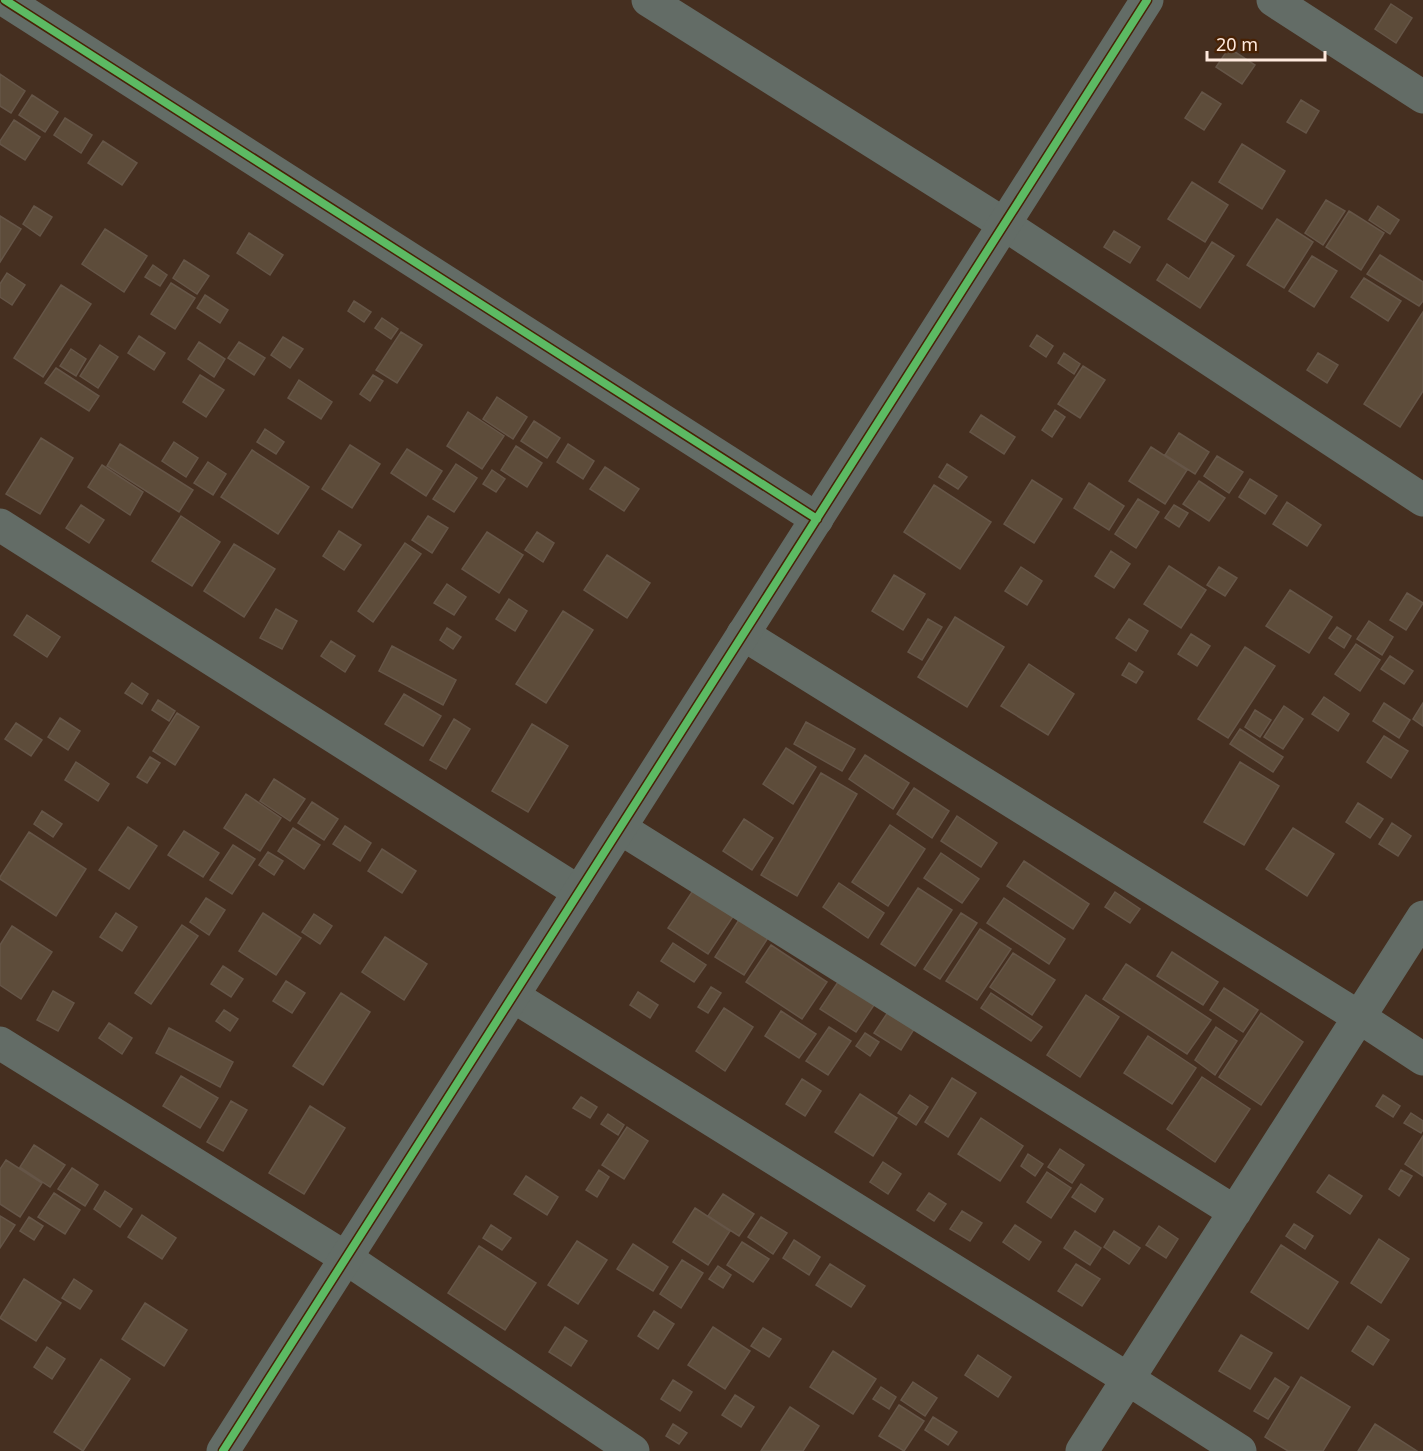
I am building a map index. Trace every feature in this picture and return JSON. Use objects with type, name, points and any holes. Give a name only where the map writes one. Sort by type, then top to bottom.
[{"type":"street","points":[[5,0],[817,519]]},
{"type":"street","points":[[648,0],[1004,224],[1423,500]]},
{"type":"street","points":[[223,1451],[1147,0]]},
{"type":"street","points":[[1273,0],[1423,97]]},
{"type":"street","points":[[0,525],[579,892]]},
{"type":"street","points":[[743,634],[1423,1059]]},
{"type":"street","points":[[620,828],[1234,1212]]},
{"type":"street","points":[[1082,1451],[1423,917]]},
{"type":"street","points":[[513,996],[1240,1451]]},
{"type":"street","points":[[0,1043],[346,1258],[633,1451]]},
{"type":"building","points":[[1391,4],[1412,18],[1396,43],[1375,29]]},
{"type":"building","points":[[1229,48],[1255,65],[1242,84],[1216,67]]},
{"type":"building","points":[[0,74],[25,91],[11,113],[0,106]]},
{"type":"building","points":[[1202,92],[1221,104],[1204,130],[1185,118]]},
{"type":"building","points":[[32,95],[58,112],[45,132],[19,115]]},
{"type":"building","points":[[1301,100],[1319,111],[1306,133],[1287,122]]},
{"type":"building","points":[[65,118],[92,135],[81,153],[54,135]]},
{"type":"building","points":[[14,120],[40,137],[25,160],[0,144]]},
{"type":"building","points":[[103,141],[137,163],[122,185],[88,163]]},
{"type":"building","points":[[1242,144],[1285,171],[1262,209],[1219,182]]},
{"type":"building","points":[[1192,182],[1228,205],[1205,242],[1168,219]]},
{"type":"building","points":[[1326,200],[1345,211],[1323,245],[1305,233]]},
{"type":"building","points":[[34,206],[52,217],[40,236],[23,224]]},
{"type":"building","points":[[1378,206],[1399,220],[1390,234],[1369,220]]},
{"type":"building","points":[[1349,211],[1384,233],[1361,270],[1326,247]]},
{"type":"building","points":[[0,216],[21,229],[0,262]]},
{"type":"building","points":[[1277,219],[1313,242],[1284,288],[1247,265]]},
{"type":"building","points":[[105,229],[147,256],[124,292],[82,264]]},
{"type":"building","points":[[1114,231],[1140,247],[1130,263],[1104,247]]},
{"type":"building","points":[[249,233],[283,255],[270,275],[237,253]]},
{"type":"building","points":[[1212,242],[1234,256],[1200,308],[1157,280],[1167,264],[1189,279]]},
{"type":"building","points":[[1380,255],[1423,282],[1423,301],[1419,306],[1367,274]]},
{"type":"building","points":[[1312,256],[1337,271],[1314,307],[1289,291]]},
{"type":"building","points":[[184,260],[209,276],[197,294],[173,278]]},
{"type":"building","points":[[153,265],[167,275],[160,286],[145,277]]},
{"type":"building","points":[[7,273],[25,285],[12,305],[0,297],[0,284]]},
{"type":"building","points":[[1364,278],[1401,301],[1388,321],[1351,297]]},
{"type":"building","points":[[171,283],[195,298],[175,329],[151,314]]},
{"type":"building","points":[[61,285],[91,304],[43,377],[14,358]]},
{"type":"building","points":[[205,295],[228,310],[220,323],[197,308]]},
{"type":"building","points":[[354,301],[371,312],[364,322],[348,311]]},
{"type":"building","points":[[1423,312],[1423,391],[1400,427],[1364,404]]},
{"type":"building","points":[[382,318],[398,329],[391,339],[375,328]]},
{"type":"building","points":[[401,332],[422,345],[397,383],[376,370]]},
{"type":"building","points":[[1037,335],[1053,346],[1046,357],[1030,346]]},
{"type":"building","points":[[139,336],[165,353],[154,370],[128,353]]},
{"type":"building","points":[[283,337],[303,349],[290,368],[271,355]]},
{"type":"building","points":[[199,342],[225,359],[214,377],[188,359]]},
{"type":"building","points":[[239,342],[265,358],[254,375],[228,358]]},
{"type":"building","points":[[100,345],[118,357],[98,388],[80,376]]},
{"type":"building","points":[[71,349],[86,359],[76,376],[60,366]]},
{"type":"building","points":[[1064,353],[1080,364],[1074,374],[1058,363]]},
{"type":"building","points":[[1318,353],[1338,365],[1327,383],[1307,370]]},
{"type":"building","points":[[1083,366],[1105,380],[1080,418],[1058,404]]},
{"type":"building","points":[[56,368],[99,396],[89,411],[45,383]]},
{"type":"building","points":[[200,375],[224,390],[206,417],[183,402]]},
{"type":"building","points":[[373,375],[383,381],[370,401],[360,394]]},
{"type":"building","points":[[299,380],[332,402],[321,419],[288,398]]},
{"type":"building","points":[[497,397],[527,417],[513,439],[483,419]]},
{"type":"building","points":[[1055,410],[1065,417],[1052,437],[1042,430]]},
{"type":"building","points":[[468,412],[504,436],[482,469],[447,446]]},
{"type":"building","points":[[981,415],[1015,437],[1004,454],[970,432]]},
{"type":"building","points":[[534,421],[560,438],[547,458],[521,441]]},
{"type":"building","points":[[265,429],[284,442],[276,454],[257,442]]},
{"type":"building","points":[[1179,433],[1209,452],[1195,474],[1165,455]]},
{"type":"building","points":[[41,438],[73,458],[40,514],[6,494]]},
{"type":"building","points":[[174,442],[198,458],[186,477],[162,461]]},
{"type":"building","points":[[120,444],[193,490],[179,512],[107,466]]},
{"type":"building","points":[[568,444],[594,461],[583,479],[557,462]]},
{"type":"building","points":[[350,445],[380,464],[352,508],[322,489]]},
{"type":"building","points":[[516,446],[542,463],[527,487],[501,470]]},
{"type":"building","points":[[1151,447],[1187,470],[1165,504],[1129,481]]},
{"type":"building","points":[[407,449],[442,471],[426,496],[391,473]]},
{"type":"building","points":[[252,450],[309,487],[278,534],[221,497]]},
{"type":"building","points":[[1217,456],[1243,472],[1229,493],[1204,476]]},
{"type":"building","points":[[208,462],[226,474],[213,495],[194,483]]},
{"type":"building","points":[[456,464],[477,478],[454,512],[433,499]]},
{"type":"building","points":[[947,464],[967,477],[958,489],[939,477]]},
{"type":"building","points":[[102,465],[143,492],[130,515],[88,487]]},
{"type":"building","points":[[605,467],[639,489],[624,511],[590,489]]},
{"type":"building","points":[[492,470],[505,479],[496,492],[483,484]]},
{"type":"building","points":[[1250,479],[1277,496],[1265,514],[1239,497]]},
{"type":"building","points":[[1032,480],[1062,499],[1034,543],[1004,524]]},
{"type":"building","points":[[1199,481],[1225,498],[1209,521],[1183,504]]},
{"type":"building","points":[[1089,483],[1124,506],[1109,530],[1074,508]]},
{"type":"building","points":[[934,485],[991,522],[960,569],[904,532]]},
{"type":"building","points":[[1138,499],[1159,512],[1136,548],[1115,534]]},
{"type":"building","points":[[1287,502],[1321,525],[1307,546],[1273,524]]},
{"type":"building","points":[[81,505],[104,520],[89,543],[66,528]]},
{"type":"building","points":[[1174,505],[1188,513],[1179,527],[1165,518]]},
{"type":"building","points":[[181,516],[220,542],[192,586],[152,561]]},
{"type":"building","points":[[428,516],[448,528],[432,553],[412,540]]},
{"type":"building","points":[[339,531],[361,545],[344,570],[323,556]]},
{"type":"building","points":[[487,532],[523,555],[499,593],[462,569]]},
{"type":"building","points":[[537,532],[554,543],[543,562],[525,550]]},
{"type":"building","points":[[405,543],[421,554],[373,622],[358,611]]},
{"type":"building","points":[[234,544],[275,569],[244,617],[204,591]]},
{"type":"building","points":[[1111,551],[1130,564],[1114,588],[1095,576]]},
{"type":"building","points":[[607,555],[650,583],[627,618],[584,590]]},
{"type":"building","points":[[1169,566],[1206,590],[1181,628],[1144,604]]},
{"type":"building","points":[[1021,567],[1042,581],[1027,605],[1005,591]]},
{"type":"building","points":[[1219,567],[1237,578],[1225,596],[1207,585]]},
{"type":"building","points":[[894,575],[925,594],[903,630],[872,611]]},
{"type":"building","points":[[447,584],[466,597],[454,615],[434,603]]},
{"type":"building","points":[[1290,590],[1332,617],[1309,653],[1266,626]]},
{"type":"building","points":[[1407,593],[1423,603],[1406,630],[1390,620]]},
{"type":"building","points":[[509,599],[527,611],[515,631],[496,619]]},
{"type":"building","points":[[276,609],[297,621],[282,649],[260,638]]},
{"type":"building","points":[[563,611],[593,630],[546,703],[516,684]]},
{"type":"building","points":[[27,615],[60,637],[47,657],[14,635]]},
{"type":"building","points":[[955,617],[1004,647],[967,707],[918,677]]},
{"type":"building","points":[[928,619],[942,627],[922,660],[908,652]]},
{"type":"building","points":[[1129,619],[1148,631],[1136,651],[1116,638]]},
{"type":"building","points":[[1369,621],[1393,637],[1382,655],[1357,639]]},
{"type":"building","points":[[1337,627],[1351,636],[1344,648],[1329,638]]},
{"type":"building","points":[[447,628],[461,637],[453,649],[440,640]]},
{"type":"building","points":[[1191,634],[1210,646],[1197,666],[1178,654]]},
{"type":"building","points":[[331,641],[355,656],[345,672],[321,656]]},
{"type":"building","points":[[1356,644],[1380,660],[1360,691],[1335,674]]},
{"type":"building","points":[[392,646],[456,680],[443,705],[379,671]]},
{"type":"building","points":[[1245,647],[1275,666],[1228,738],[1198,719]]},
{"type":"building","points":[[1390,656],[1413,671],[1404,684],[1381,669]]},
{"type":"building","points":[[1129,663],[1143,672],[1136,683],[1122,675]]},
{"type":"building","points":[[1029,664],[1074,694],[1048,735],[1001,706]]},
{"type":"building","points":[[132,683],[148,694],[142,704],[125,693]]},
{"type":"building","points":[[404,694],[441,716],[423,746],[385,724]]},
{"type":"building","points":[[1324,697],[1349,714],[1338,731],[1312,714]]},
{"type":"building","points":[[158,700],[175,711],[169,721],[152,710]]},
{"type":"building","points":[[1384,703],[1410,720],[1399,738],[1373,721]]},
{"type":"building","points":[[1423,703],[1423,726],[1413,719]]},
{"type":"building","points":[[1284,706],[1303,719],[1283,749],[1264,737]]},
{"type":"building","points":[[1255,710],[1271,720],[1260,737],[1245,727]]},
{"type":"building","points":[[177,713],[199,727],[175,765],[153,751]]},
{"type":"building","points":[[60,718],[80,731],[68,750],[48,737]]},
{"type":"building","points":[[454,719],[470,729],[446,769],[430,760]]},
{"type":"building","points":[[806,722],[855,749],[842,771],[794,744]]},
{"type":"building","points":[[16,723],[42,740],[31,756],[5,739]]},
{"type":"building","points":[[532,724],[568,746],[528,812],[492,791]]},
{"type":"building","points":[[1240,729],[1283,757],[1273,772],[1230,744]]},
{"type":"building","points":[[1384,736],[1408,751],[1391,778],[1367,762]]},
{"type":"building","points":[[786,748],[816,767],[793,804],[763,784]]},
{"type":"building","points":[[865,755],[909,783],[893,809],[849,779]]},
{"type":"building","points":[[150,757],[160,763],[147,783],[137,777]]},
{"type":"building","points":[[76,762],[109,784],[98,801],[65,780]]},
{"type":"building","points":[[1240,762],[1279,786],[1244,845],[1204,822]]},
{"type":"building","points":[[821,773],[857,794],[797,896],[761,875]]},
{"type":"building","points":[[274,779],[305,799],[290,821],[260,801]]},
{"type":"building","points":[[914,788],[949,811],[932,838],[897,814]]},
{"type":"building","points":[[246,794],[281,818],[260,851],[224,828]]},
{"type":"building","points":[[312,802],[338,819],[324,840],[298,823]]},
{"type":"building","points":[[1358,803],[1383,819],[1370,838],[1346,822]]},
{"type":"building","points":[[42,811],[62,824],[53,837],[34,824]]},
{"type":"building","points":[[957,816],[997,843],[981,867],[941,841]]},
{"type":"building","points":[[744,819],[773,838],[752,870],[723,851]]},
{"type":"building","points":[[1392,823],[1411,836],[1398,856],[1379,844]]},
{"type":"building","points":[[890,825],[925,849],[888,906],[852,882]]},
{"type":"building","points":[[345,826],[371,843],[360,861],[333,844]]},
{"type":"building","points":[[128,827],[157,846],[129,889],[99,870]]},
{"type":"building","points":[[293,828],[320,845],[304,869],[278,851]]},
{"type":"building","points":[[1293,828],[1334,854],[1307,896],[1266,869]]},
{"type":"building","points":[[184,831],[219,853],[203,877],[168,855]]},
{"type":"building","points":[[29,832],[86,869],[56,916],[0,879]]},
{"type":"building","points":[[233,845],[255,859],[232,894],[210,880]]},
{"type":"building","points":[[382,849],[416,871],[402,893],[368,871]]},
{"type":"building","points":[[268,852],[283,861],[274,875],[259,865]]},
{"type":"building","points":[[941,853],[979,879],[962,903],[924,878]]},
{"type":"building","points":[[1024,861],[1089,904],[1073,929],[1007,886]]},
{"type":"building","points":[[698,883],[738,909],[708,954],[668,928]]},
{"type":"building","points":[[839,883],[884,913],[868,938],[823,907]]},
{"type":"building","points":[[918,888],[952,910],[915,966],[881,944]]},
{"type":"building","points":[[1115,892],[1140,909],[1130,923],[1105,907]]},
{"type":"building","points":[[206,898],[225,910],[209,935],[190,922]]},
{"type":"building","points":[[1004,898],[1065,939],[1049,964],[987,923]]},
{"type":"building","points":[[744,912],[773,930],[744,975],[715,957]]},
{"type":"building","points":[[116,913],[137,927],[122,951],[100,937]]},
{"type":"building","points":[[263,913],[301,938],[276,975],[239,951]]},
{"type":"building","points":[[961,913],[977,923],[940,979],[924,969]]},
{"type":"building","points":[[314,914],[332,926],[320,944],[302,932]]},
{"type":"building","points":[[182,925],[198,936],[151,1004],[135,993]]},
{"type":"building","points":[[12,926],[52,952],[21,999],[0,985],[0,945]]},
{"type":"building","points":[[980,929],[1011,949],[977,1000],[946,981]]},
{"type":"building","points":[[385,937],[427,964],[404,1000],[362,972]]},
{"type":"building","points":[[673,943],[706,965],[694,982],[661,961]]},
{"type":"building","points":[[771,945],[827,982],[802,1019],[746,982]]},
{"type":"building","points":[[1172,952],[1218,982],[1203,1005],[1157,976]]},
{"type":"building","points":[[1013,953],[1055,980],[1032,1015],[990,987]]},
{"type":"building","points":[[1126,964],[1211,1020],[1187,1054],[1103,999]]},
{"type":"building","points":[[223,966],[243,979],[231,997],[211,984]]},
{"type":"building","points":[[842,976],[878,999],[856,1032],[820,1009]]},
{"type":"building","points":[[286,981],[305,993],[292,1013],[273,1001]]},
{"type":"building","points":[[711,987],[721,993],[708,1013],[698,1007]]},
{"type":"building","points":[[1224,988],[1258,1010],[1243,1032],[1210,1010]]},
{"type":"building","points":[[53,991],[74,1003],[58,1031],[37,1020]]},
{"type":"building","points":[[638,992],[658,1005],[650,1018],[630,1005]]},
{"type":"building","points":[[341,993],[370,1012],[323,1085],[293,1066]]},
{"type":"building","points":[[991,993],[1042,1027],[1031,1041],[981,1008]]},
{"type":"building","points":[[1086,995],[1119,1017],[1080,1077],[1047,1055]]},
{"type":"building","points":[[724,1008],[753,1027],[725,1071],[696,1051]]},
{"type":"building","points":[[890,1009],[916,1026],[901,1050],[874,1033]]},
{"type":"building","points":[[224,1010],[238,1019],[230,1031],[216,1021]]},
{"type":"building","points":[[781,1011],[816,1034],[799,1058],[765,1036]]},
{"type":"building","points":[[1261,1013],[1303,1042],[1261,1105],[1219,1077]]},
{"type":"building","points":[[109,1023],[132,1038],[122,1054],[99,1038]]},
{"type":"building","points":[[829,1027],[851,1041],[828,1075],[806,1061]]},
{"type":"building","points":[[1216,1027],[1237,1041],[1215,1075],[1195,1060]]},
{"type":"building","points":[[169,1028],[233,1062],[220,1087],[156,1053]]},
{"type":"building","points":[[865,1033],[879,1042],[870,1056],[856,1046]]},
{"type":"building","points":[[1148,1036],[1196,1068],[1172,1104],[1124,1073]]},
{"type":"building","points":[[181,1076],[218,1098],[200,1128],[163,1106]]},
{"type":"building","points":[[1202,1077],[1250,1109],[1215,1162],[1167,1129]]},
{"type":"building","points":[[952,1078],[976,1093],[948,1137],[925,1122]]},
{"type":"building","points":[[802,1079],[821,1091],[805,1116],[786,1104]]},
{"type":"building","points":[[860,1094],[897,1118],[873,1156],[835,1132]]},
{"type":"building","points":[[910,1095],[928,1107],[916,1125],[898,1113]]},
{"type":"building","points":[[1383,1095],[1400,1106],[1393,1117],[1376,1106]]},
{"type":"building","points":[[581,1097],[597,1107],[590,1118],[573,1108]]},
{"type":"building","points":[[231,1101],[247,1110],[223,1151],[207,1142]]},
{"type":"building","points":[[310,1106],[345,1128],[304,1194],[269,1173]]},
{"type":"building","points":[[1411,1113],[1423,1121],[1421,1133],[1404,1123]]},
{"type":"building","points":[[608,1114],[624,1125],[618,1135],[601,1124]]},
{"type":"building","points":[[981,1118],[1023,1146],[1000,1181],[958,1154]]},
{"type":"building","points":[[627,1127],[648,1141],[624,1179],[602,1165]]},
{"type":"building","points":[[1423,1136],[1423,1176],[1405,1164]]},
{"type":"building","points":[[34,1145],[65,1165],[50,1187],[20,1167]]},
{"type":"building","points":[[1060,1149],[1084,1165],[1072,1183],[1048,1167]]},
{"type":"building","points":[[1028,1154],[1043,1164],[1035,1176],[1021,1166]]},
{"type":"building","points":[[6,1160],[42,1183],[20,1217],[0,1204],[0,1169]]},
{"type":"building","points":[[883,1162],[901,1174],[888,1194],[870,1182]]},
{"type":"building","points":[[72,1168],[98,1185],[85,1206],[58,1189]]},
{"type":"building","points":[[599,1170],[609,1177],[597,1197],[586,1190]]},
{"type":"building","points":[[1401,1170],[1412,1176],[1399,1196],[1389,1189]]},
{"type":"building","points":[[1047,1172],[1071,1188],[1051,1218],[1027,1202]]},
{"type":"building","points":[[1329,1175],[1362,1196],[1350,1214],[1317,1192]]},
{"type":"building","points":[[526,1176],[558,1197],[547,1215],[514,1194]]},
{"type":"building","points":[[1081,1184],[1103,1199],[1095,1212],[1072,1197]]},
{"type":"building","points":[[105,1191],[132,1209],[120,1227],[94,1209]]},
{"type":"building","points":[[54,1193],[80,1210],[65,1234],[38,1217]]},
{"type":"building","points":[[929,1193],[946,1204],[934,1221],[917,1210]]},
{"type":"building","points":[[723,1194],[754,1214],[739,1236],[708,1216]]},
{"type":"building","points":[[695,1208],[730,1231],[708,1265],[673,1242]]},
{"type":"building","points":[[962,1211],[982,1223],[970,1241],[950,1229]]},
{"type":"building","points":[[142,1215],[176,1238],[162,1259],[128,1237]]},
{"type":"building","points":[[0,1216],[15,1225],[0,1248]]},
{"type":"building","points":[[29,1217],[43,1226],[34,1240],[20,1231]]},
{"type":"building","points":[[761,1217],[787,1233],[773,1254],[748,1237]]},
{"type":"building","points":[[1294,1224],[1313,1236],[1305,1249],[1286,1236]]},
{"type":"building","points":[[491,1225],[511,1238],[502,1250],[483,1238]]},
{"type":"building","points":[[1015,1225],[1041,1242],[1029,1260],[1003,1242]]},
{"type":"building","points":[[1159,1226],[1178,1239],[1166,1258],[1146,1245]]},
{"type":"building","points":[[1075,1231],[1101,1248],[1090,1265],[1064,1248]]},
{"type":"building","points":[[1114,1231],[1140,1248],[1129,1264],[1104,1247]]},
{"type":"building","points":[[1379,1239],[1409,1259],[1381,1303],[1351,1283]]},
{"type":"building","points":[[794,1240],[820,1257],[809,1275],[783,1258]]},
{"type":"building","points":[[577,1241],[607,1260],[578,1304],[548,1285]]},
{"type":"building","points":[[742,1242],[769,1259],[753,1282],[727,1265]]},
{"type":"building","points":[[633,1244],[668,1267],[653,1291],[617,1269]]},
{"type":"building","points":[[1281,1245],[1338,1282],[1308,1329],[1251,1292]]},
{"type":"building","points":[[479,1246],[536,1283],[505,1330],[448,1293]]},
{"type":"building","points":[[682,1260],[703,1273],[681,1308],[660,1294]]},
{"type":"building","points":[[830,1264],[865,1286],[851,1307],[816,1285]]},
{"type":"building","points":[[1076,1264],[1100,1279],[1082,1306],[1058,1291]]},
{"type":"building","points":[[718,1266],[731,1275],[723,1288],[709,1279]]},
{"type":"building","points":[[24,1279],[61,1303],[36,1341],[0,1318]]},
{"type":"building","points":[[74,1279],[92,1291],[80,1309],[62,1298]]},
{"type":"building","points":[[145,1303],[187,1330],[164,1366],[122,1339]]},
{"type":"building","points":[[654,1311],[674,1324],[658,1349],[638,1336]]},
{"type":"building","points":[[1368,1326],[1389,1340],[1373,1365],[1352,1351]]},
{"type":"building","points":[[565,1327],[587,1341],[571,1366],[549,1352]]},
{"type":"building","points":[[713,1327],[750,1351],[725,1389],[688,1365]]},
{"type":"building","points":[[763,1328],[781,1339],[769,1357],[751,1346]]},
{"type":"building","points":[[1241,1335],[1272,1353],[1250,1389],[1219,1371]]},
{"type":"building","points":[[47,1347],[65,1359],[52,1379],[34,1367]]},
{"type":"building","points":[[833,1351],[876,1379],[853,1414],[810,1387]]},
{"type":"building","points":[[978,1355],[1011,1377],[998,1397],[965,1375]]},
{"type":"building","points":[[101,1359],[130,1379],[83,1451],[54,1432]]},
{"type":"building","points":[[1301,1377],[1350,1407],[1323,1451],[1288,1451],[1265,1437]]},
{"type":"building","points":[[1275,1378],[1289,1387],[1268,1419],[1254,1411]]},
{"type":"building","points":[[673,1380],[692,1392],[680,1411],[661,1399]]},
{"type":"building","points":[[913,1382],[937,1398],[925,1416],[901,1400]]},
{"type":"building","points":[[881,1387],[896,1397],[889,1409],[873,1399]]},
{"type":"building","points":[[735,1395],[754,1407],[741,1427],[722,1415]]},
{"type":"building","points":[[899,1405],[924,1421],[904,1451],[879,1436]]},
{"type":"building","points":[[790,1407],[819,1426],[803,1451],[761,1451]]},
{"type":"building","points":[[933,1417],[957,1432],[948,1445],[925,1430]]},
{"type":"building","points":[[673,1424],[687,1433],[679,1444],[666,1436]]},
{"type":"building","points":[[1375,1424],[1417,1451],[1358,1451]]},
{"type":"cycle path","points":[[5,0],[817,519]]},
{"type":"cycle path","points":[[223,1451],[1147,0]]}]
